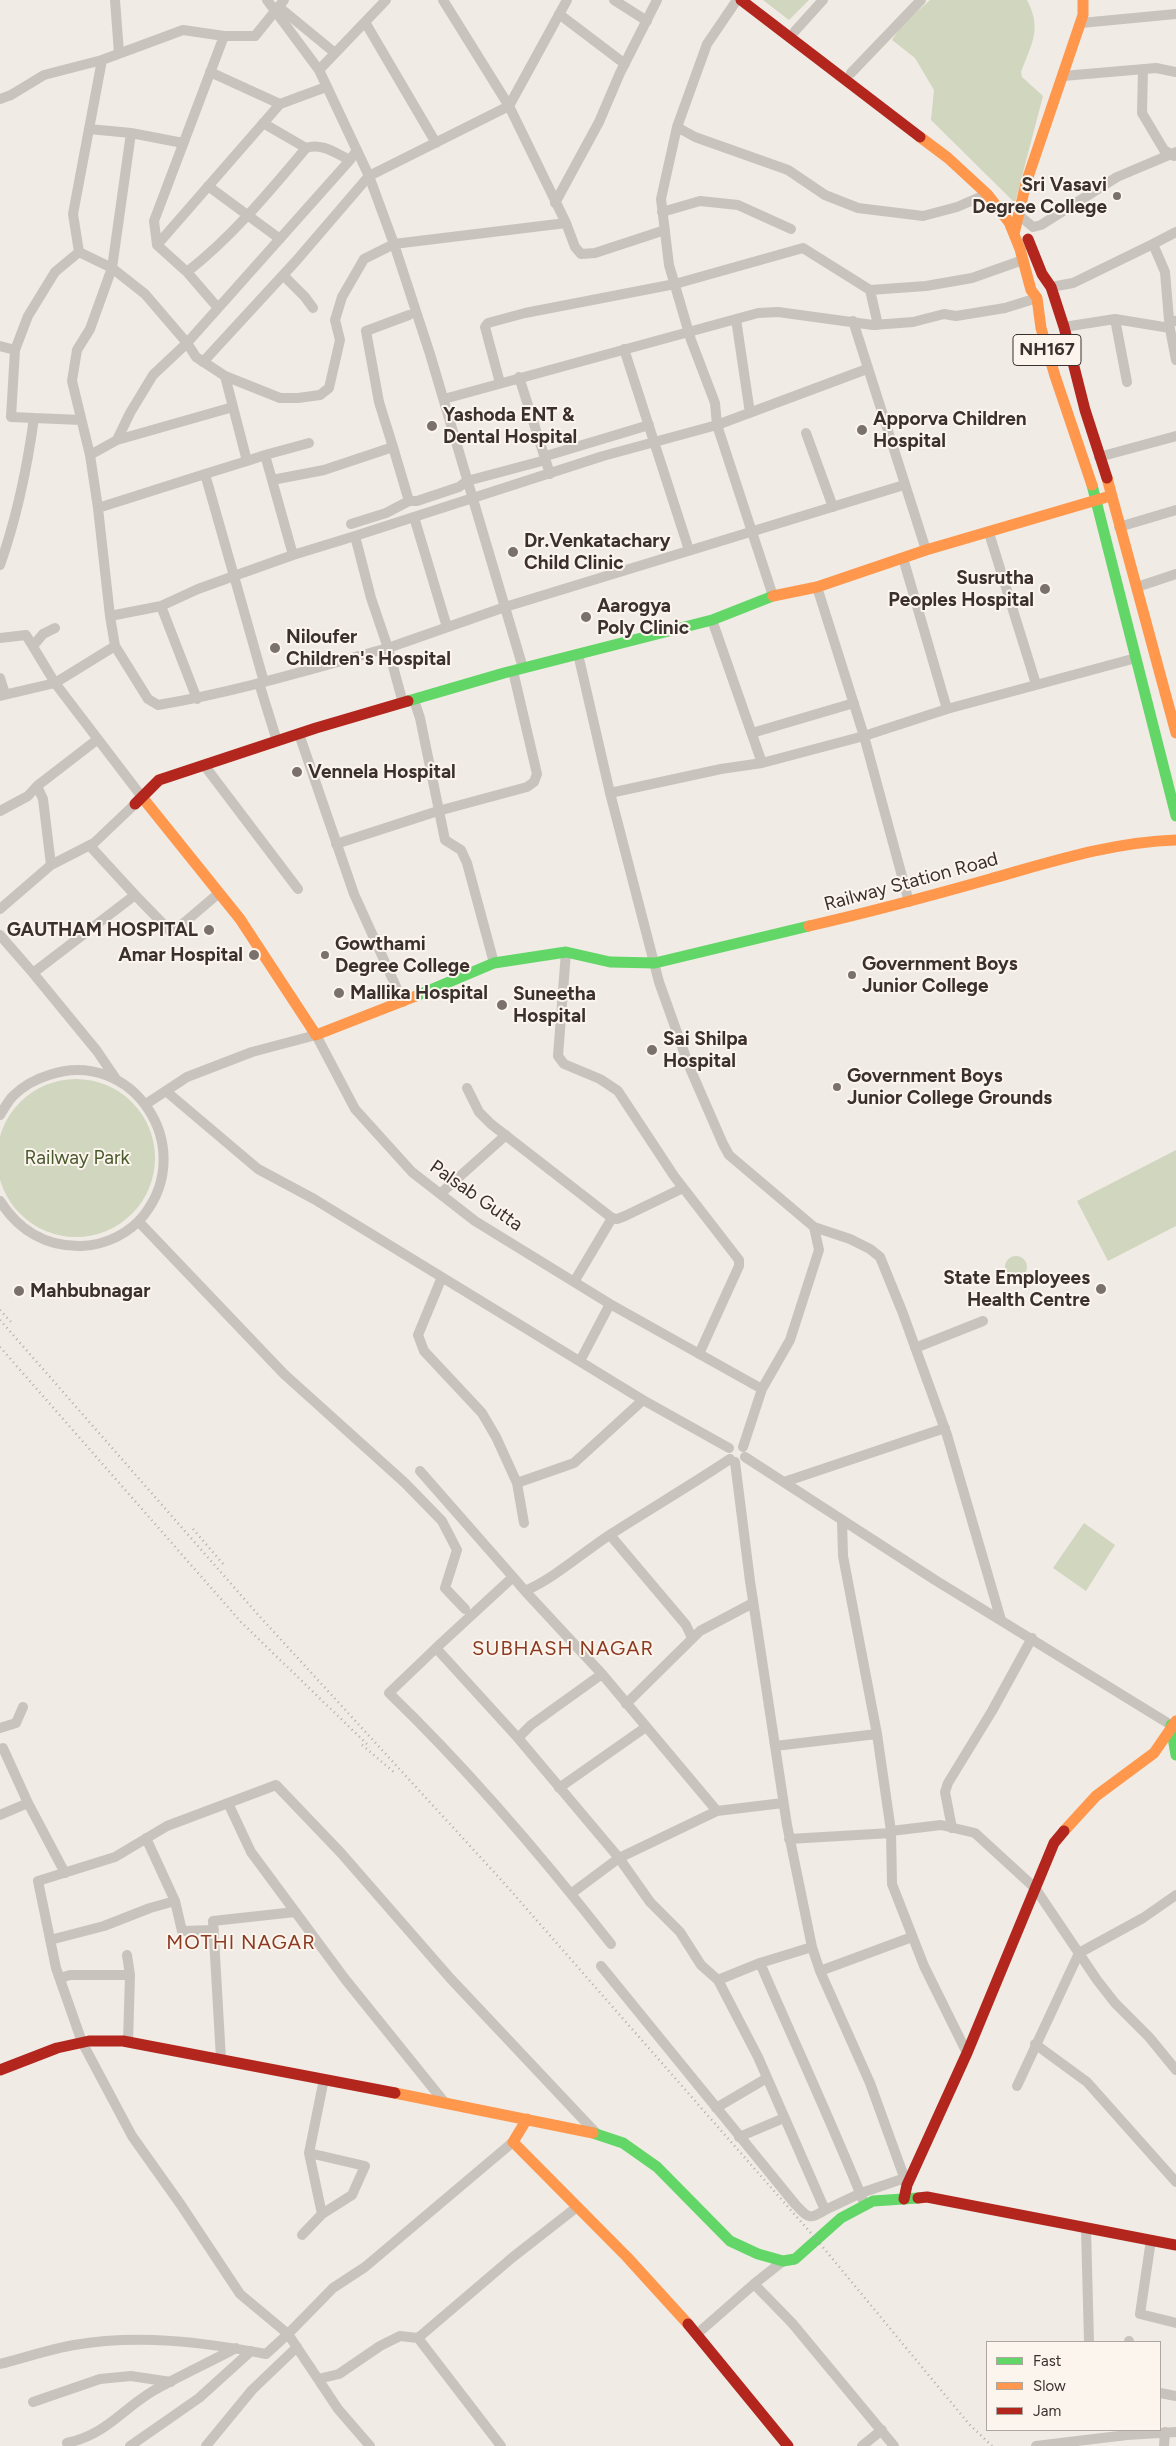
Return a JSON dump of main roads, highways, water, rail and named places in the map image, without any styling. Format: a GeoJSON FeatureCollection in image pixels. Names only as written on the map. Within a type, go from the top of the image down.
{"type":"FeatureCollection","features":[{"type":"Feature","properties":{"kind":"main road","name":"NH167"},"geometry":{"type":"LineString","coordinates":[[741,0],[948,158],[987,194],[1003,212],[1014,234],[1031,290],[1037,298],[1041,328],[1055,376],[1097,500],[1176,816]]}},
{"type":"Feature","properties":{"kind":"main road","name":"NH167"},"geometry":{"type":"LineString","coordinates":[[755,0],[939,138],[991,184],[1019,218],[1042,274],[1051,286],[1064,327],[1176,732]]}},
{"type":"Feature","properties":{"kind":"main road"},"geometry":{"type":"LineString","coordinates":[[1014,234],[1026,183],[1084,15],[1082,0]]}},
{"type":"Feature","properties":{"kind":"main road"},"geometry":{"type":"LineString","coordinates":[[1097,500],[1112,495]]}},
{"type":"Feature","properties":{"kind":"main road","name":"Railway Station Road"},"geometry":{"type":"LineString","coordinates":[[1097,500],[926,550],[817,587],[773,596],[712,620],[518,670],[299,734],[159,780],[138,801],[240,919],[316,1035],[403,1002],[494,963],[566,952],[610,962],[655,963],[909,902],[1073,856],[1144,841],[1176,840]]}},
{"type":"Feature","properties":{"kind":"main road"},"geometry":{"type":"LineString","coordinates":[[1174,1723],[1176,1755]]}},
{"type":"Feature","properties":{"kind":"main road"},"geometry":{"type":"LineString","coordinates":[[904,2199],[906,2181],[967,2053],[1054,1843],[1096,1796],[1142,1764],[1154,1753],[1174,1723]]}},
{"type":"Feature","properties":{"kind":"main road"},"geometry":{"type":"LineString","coordinates":[[0,2070],[57,2048],[82,2042],[128,2042],[598,2134],[623,2143],[657,2167],[730,2241],[758,2254],[783,2261],[795,2259],[840,2218],[873,2201],[927,2196],[1176,2245]]}},
{"type":"Feature","properties":{"kind":"main road"},"geometry":{"type":"LineString","coordinates":[[527,2119],[513,2142],[627,2257],[697,2334],[788,2446]]}},
{"type":"Feature","properties":{"kind":"railway"},"geometry":{"type":"LineString","coordinates":[[0,1310],[13,1324]]}},
{"type":"Feature","properties":{"kind":"railway"},"geometry":{"type":"LineString","coordinates":[[0,1320],[261,1618],[504,1883],[817,2240],[969,2424],[992,2446]]}},
{"type":"Feature","properties":{"kind":"railway"},"geometry":{"type":"LineString","coordinates":[[0,1347],[241,1622],[370,1747]]}},
{"type":"Feature","properties":{"kind":"railway"},"geometry":{"type":"LineString","coordinates":[[193,1529],[224,1565]]}},
{"type":"Feature","properties":{"kind":"railway"},"geometry":{"type":"LineString","coordinates":[[362,1745],[395,1773]]}},
{"type":"Feature","properties":{"kind":"place","name":"Sri Vasavi Degree College"},"geometry":{"type":"Point","coordinates":[1117,196]}},
{"type":"Feature","properties":{"kind":"place","name":"Yashoda ENT & Dental Hospital"},"geometry":{"type":"Point","coordinates":[432,426]}},
{"type":"Feature","properties":{"kind":"place","name":"Apporva Children Hospital"},"geometry":{"type":"Point","coordinates":[862,430]}},
{"type":"Feature","properties":{"kind":"place","name":"Dr.Venkatachary Child Clinic"},"geometry":{"type":"Point","coordinates":[513,552]}},
{"type":"Feature","properties":{"kind":"place","name":"Susrutha Peoples Hospital"},"geometry":{"type":"Point","coordinates":[1045,589]}},
{"type":"Feature","properties":{"kind":"place","name":"Aarogya Poly Clinic"},"geometry":{"type":"Point","coordinates":[586,617]}},
{"type":"Feature","properties":{"kind":"place","name":"Niloufer Children's Hospital"},"geometry":{"type":"Point","coordinates":[275,648]}},
{"type":"Feature","properties":{"kind":"place","name":"Vennela Hospital"},"geometry":{"type":"Point","coordinates":[297,772]}},
{"type":"Feature","properties":{"kind":"place","name":"GAUTHAM HOSPITAL"},"geometry":{"type":"Point","coordinates":[209,930]}},
{"type":"Feature","properties":{"kind":"place","name":"Amar Hospital"},"geometry":{"type":"Point","coordinates":[254,955]}},
{"type":"Feature","properties":{"kind":"place","name":"Gowthami Degree College"},"geometry":{"type":"Point","coordinates":[325,955]}},
{"type":"Feature","properties":{"kind":"place","name":"Government Boys Junior College"},"geometry":{"type":"Point","coordinates":[852,975]}},
{"type":"Feature","properties":{"kind":"place","name":"Mallika Hospital"},"geometry":{"type":"Point","coordinates":[339,993]}},
{"type":"Feature","properties":{"kind":"place","name":"Suneetha Hospital"},"geometry":{"type":"Point","coordinates":[502,1005]}},
{"type":"Feature","properties":{"kind":"place","name":"Sai Shilpa Hospital"},"geometry":{"type":"Point","coordinates":[652,1050]}},
{"type":"Feature","properties":{"kind":"place","name":"Government Boys Junior College Grounds"},"geometry":{"type":"Point","coordinates":[837,1087]}},
{"type":"Feature","properties":{"kind":"place","name":"State Employees Health Centre"},"geometry":{"type":"Point","coordinates":[1101,1289]}},
{"type":"Feature","properties":{"kind":"place","name":"Mahbubnagar"},"geometry":{"type":"Point","coordinates":[19,1291]}},
{"type":"Feature","properties":{"kind":"district","name":"SUBHASH NAGAR"},"geometry":{"type":"Point","coordinates":[563,1649]}},
{"type":"Feature","properties":{"kind":"district","name":"MOTHI NAGAR"},"geometry":{"type":"Point","coordinates":[241,1943]}},
{"type":"Feature","properties":{"kind":"park label","name":"Railway Park"},"geometry":{"type":"Point","coordinates":[77,1158]}}]}
